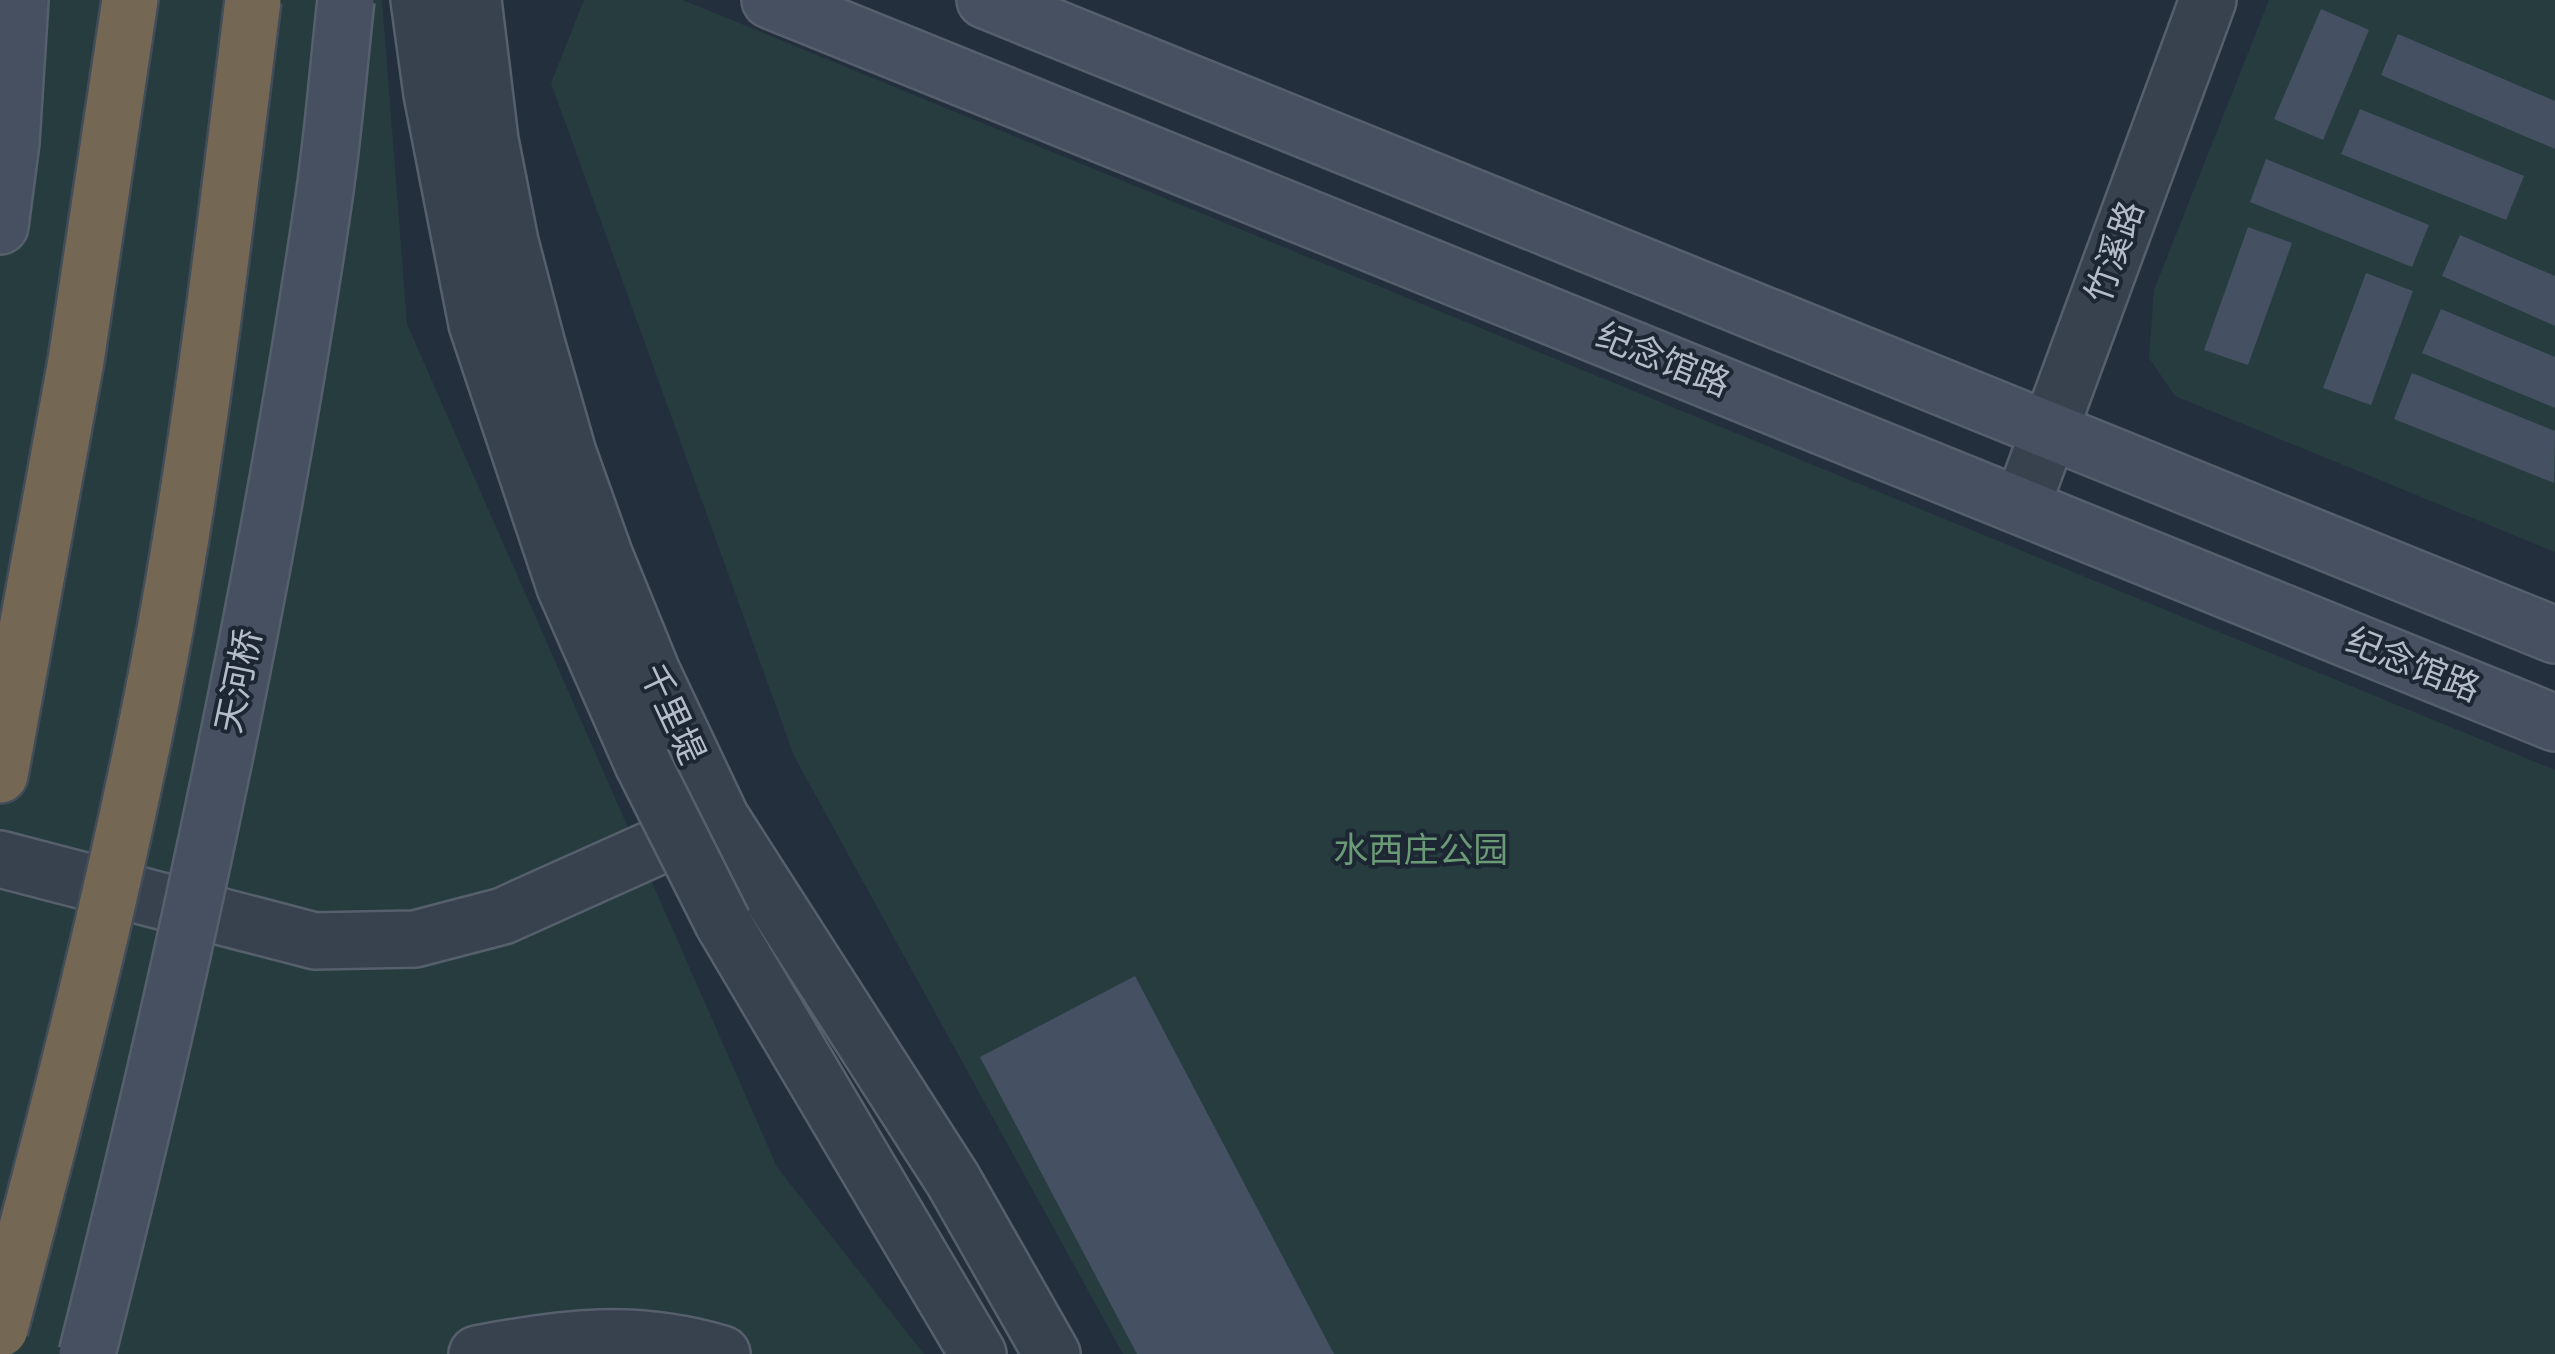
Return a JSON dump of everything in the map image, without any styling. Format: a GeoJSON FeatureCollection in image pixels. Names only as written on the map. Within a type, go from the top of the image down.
{"type":"FeatureCollection","features":[{"type":"Feature","properties":{"kind":"highway"},"geometry":{"type":"LineString","coordinates":[[0,776],[76,361],[130,0]]}},
{"type":"Feature","properties":{"kind":"highway"},"geometry":{"type":"LineString","coordinates":[[0,1329],[58,1112],[118,861],[165,628],[204,391],[253,0]]}},
{"type":"Feature","properties":{"kind":"main road"},"geometry":{"type":"LineString","coordinates":[[0,226],[20,0]]}},
{"type":"Feature","properties":{"kind":"main road","name":"天河桥"},"geometry":{"type":"LineString","coordinates":[[87,1354],[246,654],[323,209],[346,0]]}},
{"type":"Feature","properties":{"kind":"main road","name":"纪念馆路"},"geometry":{"type":"LineString","coordinates":[[770,0],[2555,723]]}},
{"type":"Feature","properties":{"kind":"main road"},"geometry":{"type":"LineString","coordinates":[[984,0],[2555,634]]}},
{"type":"Feature","properties":{"kind":"street"},"geometry":{"type":"LineString","coordinates":[[419,0],[451,202],[477,324],[565,587],[642,762],[724,923],[978,1354]]}},
{"type":"Feature","properties":{"kind":"street","name":"千里堤"},"geometry":{"type":"LineString","coordinates":[[472,0],[490,140],[510,242],[568,452],[652,672],[721,818],[953,1180],[1052,1354]]}},
{"type":"Feature","properties":{"kind":"street","name":"竹溪路"},"geometry":{"type":"LineString","coordinates":[[2022,505],[2208,0]]}},
{"type":"Feature","properties":{"kind":"street"},"geometry":{"type":"LineString","coordinates":[[0,858],[315,941],[415,939],[503,916],[721,818]]}},
{"type":"Feature","properties":{"kind":"street"},"geometry":{"type":"LineString","coordinates":[[477,1354],[557,1338],[655,1338],[722,1354]]}},
{"type":"Feature","properties":{"kind":"green space"},"geometry":{"type":"Polygon","coordinates":[[[0,0],[382,0],[407,324],[777,1167],[924,1354],[0,1354],[0,0]]]}},
{"type":"Feature","properties":{"kind":"green space","name":"水西庄公园"},"geometry":{"type":"Polygon","coordinates":[[[584,0],[683,0],[2555,770],[2555,1354],[1123,1354],[794,756],[551,83],[584,0]]]}},
{"type":"Feature","properties":{"kind":"green space"},"geometry":{"type":"Polygon","coordinates":[[[2269,0],[2555,0],[2555,552],[2175,396],[2149,358],[2154,290],[2269,0]]]}},
{"type":"Feature","properties":{"kind":"building"},"geometry":{"type":"Polygon","coordinates":[[[2321,9],[2369,30],[2323,140],[2274,119],[2321,9]]]}},
{"type":"Feature","properties":{"kind":"building"},"geometry":{"type":"Polygon","coordinates":[[[2398,34],[2555,101],[2555,149],[2381,75],[2398,34]]]}},
{"type":"Feature","properties":{"kind":"building"},"geometry":{"type":"Polygon","coordinates":[[[2360,109],[2524,176],[2506,220],[2341,154],[2360,109]]]}},
{"type":"Feature","properties":{"kind":"building"},"geometry":{"type":"Polygon","coordinates":[[[2266,159],[2429,225],[2412,267],[2250,202],[2266,159]]]}},
{"type":"Feature","properties":{"kind":"building"},"geometry":{"type":"Polygon","coordinates":[[[2248,227],[2292,243],[2248,365],[2204,350],[2248,227]]]}},
{"type":"Feature","properties":{"kind":"building"},"geometry":{"type":"Polygon","coordinates":[[[2460,235],[2555,276],[2555,326],[2442,276],[2460,235]]]}},
{"type":"Feature","properties":{"kind":"building"},"geometry":{"type":"Polygon","coordinates":[[[2366,273],[2413,291],[2371,405],[2323,388],[2366,273]]]}},
{"type":"Feature","properties":{"kind":"building"},"geometry":{"type":"Polygon","coordinates":[[[2441,309],[2555,357],[2555,408],[2422,353],[2441,309]]]}},
{"type":"Feature","properties":{"kind":"building"},"geometry":{"type":"Polygon","coordinates":[[[2412,373],[2555,431],[2554,483],[2394,419],[2412,373]]]}},
{"type":"Feature","properties":{"kind":"building"},"geometry":{"type":"Polygon","coordinates":[[[1135,976],[1334,1354],[1137,1354],[980,1057],[1135,976]]]}}]}
